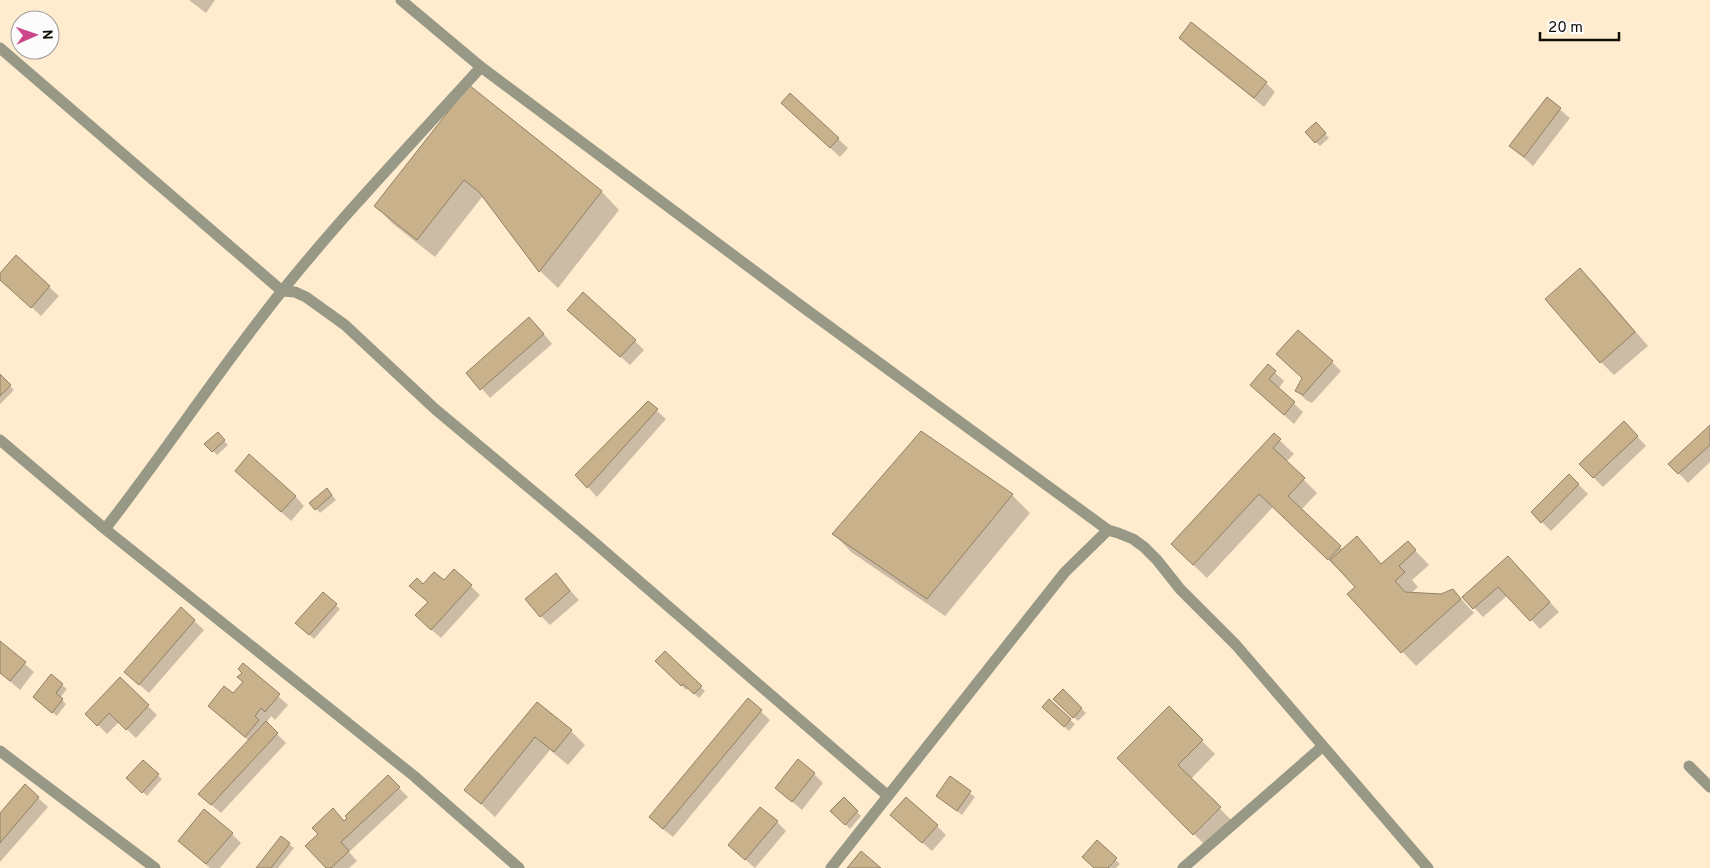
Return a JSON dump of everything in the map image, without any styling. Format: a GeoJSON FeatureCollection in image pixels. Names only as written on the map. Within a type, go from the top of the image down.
{"type":"FeatureCollection","features":[{"type":"Feature","properties":{"kind":"lane"},"geometry":{"type":"LineString","coordinates":[[401,0],[481,67],[792,299],[1108,530],[1133,540],[1144,547],[1180,589],[1236,645],[1428,868]]}},
{"type":"Feature","properties":{"kind":"lane"},"geometry":{"type":"LineString","coordinates":[[0,48],[282,291],[295,292],[306,296],[345,326],[435,409],[596,544],[888,796]]}},
{"type":"Feature","properties":{"kind":"lane"},"geometry":{"type":"LineString","coordinates":[[105,529],[227,362],[282,291],[364,195],[481,67]]}},
{"type":"Feature","properties":{"kind":"lane"},"geometry":{"type":"LineString","coordinates":[[0,440],[105,529],[414,776],[519,868]]}},
{"type":"Feature","properties":{"kind":"lane"},"geometry":{"type":"LineString","coordinates":[[831,868],[1065,572],[1108,530]]}},
{"type":"Feature","properties":{"kind":"lane"},"geometry":{"type":"LineString","coordinates":[[1183,868],[1323,746]]}},
{"type":"Feature","properties":{"kind":"lane"},"geometry":{"type":"LineString","coordinates":[[0,751],[155,868]]}},
{"type":"Feature","properties":{"kind":"lane"},"geometry":{"type":"LineString","coordinates":[[1689,766],[1710,787]]}},
{"type":"Feature","properties":{"kind":"building"},"geometry":{"type":"Polygon","coordinates":[[[1191,22],[1267,82],[1254,98],[1179,38],[1191,22]]]}},
{"type":"Feature","properties":{"kind":"building"},"geometry":{"type":"Polygon","coordinates":[[[469,85],[602,191],[539,272],[479,192],[464,180],[417,240],[374,206],[469,85]]]}},
{"type":"Feature","properties":{"kind":"building"},"geometry":{"type":"Polygon","coordinates":[[[790,93],[839,138],[830,148],[781,103],[790,93]]]}},
{"type":"Feature","properties":{"kind":"building"},"geometry":{"type":"Polygon","coordinates":[[[1547,97],[1561,108],[1524,157],[1509,146],[1547,97]]]}},
{"type":"Feature","properties":{"kind":"building"},"geometry":{"type":"Polygon","coordinates":[[[1316,122],[1326,133],[1315,143],[1305,132],[1316,122]]]}},
{"type":"Feature","properties":{"kind":"building"},"geometry":{"type":"Polygon","coordinates":[[[16,255],[50,286],[31,308],[0,280],[0,273],[16,255]]]}},
{"type":"Feature","properties":{"kind":"building"},"geometry":{"type":"Polygon","coordinates":[[[1580,268],[1635,332],[1600,363],[1545,299],[1580,268]]]}},
{"type":"Feature","properties":{"kind":"building"},"geometry":{"type":"Polygon","coordinates":[[[583,292],[636,340],[620,357],[567,310],[583,292]]]}},
{"type":"Feature","properties":{"kind":"building"},"geometry":{"type":"Polygon","coordinates":[[[529,317],[544,334],[480,390],[466,373],[529,317]]]}},
{"type":"Feature","properties":{"kind":"building"},"geometry":{"type":"Polygon","coordinates":[[[1298,330],[1333,361],[1303,395],[1295,391],[1302,378],[1276,354],[1298,330]]]}},
{"type":"Feature","properties":{"kind":"building"},"geometry":{"type":"Polygon","coordinates":[[[1268,364],[1276,371],[1269,379],[1295,402],[1284,415],[1250,385],[1268,364]]]}},
{"type":"Feature","properties":{"kind":"building"},"geometry":{"type":"Polygon","coordinates":[[[0,374],[11,385],[0,396],[0,374]]]}},
{"type":"Feature","properties":{"kind":"building"},"geometry":{"type":"Polygon","coordinates":[[[648,401],[658,409],[587,488],[575,475],[648,401]]]}},
{"type":"Feature","properties":{"kind":"building"},"geometry":{"type":"Polygon","coordinates":[[[1624,421],[1638,436],[1593,478],[1579,464],[1624,421]]]}},
{"type":"Feature","properties":{"kind":"building"},"geometry":{"type":"Polygon","coordinates":[[[1710,425],[1710,445],[1678,474],[1668,464],[1710,425]]]}},
{"type":"Feature","properties":{"kind":"building"},"geometry":{"type":"Polygon","coordinates":[[[921,431],[1013,494],[927,599],[832,534],[921,431]]]}},
{"type":"Feature","properties":{"kind":"building"},"geometry":{"type":"Polygon","coordinates":[[[218,432],[225,440],[212,452],[204,444],[218,432]]]}},
{"type":"Feature","properties":{"kind":"building"},"geometry":{"type":"Polygon","coordinates":[[[1274,433],[1281,439],[1273,448],[1305,478],[1288,496],[1341,546],[1328,560],[1259,494],[1193,565],[1171,544],[1274,433]]]}},
{"type":"Feature","properties":{"kind":"building"},"geometry":{"type":"Polygon","coordinates":[[[249,454],[296,496],[281,512],[235,471],[249,454]]]}},
{"type":"Feature","properties":{"kind":"building"},"geometry":{"type":"Polygon","coordinates":[[[1569,474],[1579,484],[1541,523],[1531,512],[1569,474]]]}},
{"type":"Feature","properties":{"kind":"building"},"geometry":{"type":"Polygon","coordinates":[[[327,488],[332,495],[315,510],[309,503],[327,488]]]}},
{"type":"Feature","properties":{"kind":"building"},"geometry":{"type":"Polygon","coordinates":[[[1357,536],[1381,564],[1408,541],[1416,550],[1399,566],[1405,572],[1395,581],[1405,592],[1441,594],[1453,589],[1461,599],[1401,653],[1347,594],[1355,587],[1330,560],[1357,536]]]}},
{"type":"Feature","properties":{"kind":"building"},"geometry":{"type":"Polygon","coordinates":[[[1508,556],[1550,602],[1530,621],[1498,587],[1473,609],[1462,597],[1508,556]]]}},
{"type":"Feature","properties":{"kind":"building"},"geometry":{"type":"Polygon","coordinates":[[[454,569],[472,585],[431,630],[415,615],[428,602],[409,586],[417,578],[423,584],[434,572],[444,580],[454,569]]]}},
{"type":"Feature","properties":{"kind":"building"},"geometry":{"type":"Polygon","coordinates":[[[556,573],[570,591],[540,617],[525,599],[556,573]]]}},
{"type":"Feature","properties":{"kind":"building"},"geometry":{"type":"Polygon","coordinates":[[[323,592],[337,604],[309,635],[295,623],[323,592]]]}},
{"type":"Feature","properties":{"kind":"building"},"geometry":{"type":"Polygon","coordinates":[[[181,607],[195,620],[139,685],[124,672],[181,607]]]}},
{"type":"Feature","properties":{"kind":"building"},"geometry":{"type":"Polygon","coordinates":[[[0,641],[26,662],[10,681],[0,673],[0,641]]]}},
{"type":"Feature","properties":{"kind":"building"},"geometry":{"type":"Polygon","coordinates":[[[665,651],[702,686],[694,694],[683,684],[681,686],[655,661],[665,651]]]}},
{"type":"Feature","properties":{"kind":"building"},"geometry":{"type":"Polygon","coordinates":[[[243,663],[280,694],[265,712],[261,708],[255,716],[259,720],[245,737],[208,706],[224,686],[233,693],[243,682],[237,677],[242,673],[238,669],[243,663]]]}},
{"type":"Feature","properties":{"kind":"building"},"geometry":{"type":"Polygon","coordinates":[[[51,674],[63,684],[56,693],[63,699],[52,713],[33,697],[51,674]]]}},
{"type":"Feature","properties":{"kind":"building"},"geometry":{"type":"Polygon","coordinates":[[[120,677],[149,705],[126,730],[109,713],[97,726],[85,714],[120,677]]]}},
{"type":"Feature","properties":{"kind":"building"},"geometry":{"type":"Polygon","coordinates":[[[1063,689],[1082,708],[1073,718],[1053,699],[1063,689]]]}},
{"type":"Feature","properties":{"kind":"building"},"geometry":{"type":"Polygon","coordinates":[[[748,698],[762,710],[663,829],[649,817],[748,698]]]}},
{"type":"Feature","properties":{"kind":"building"},"geometry":{"type":"Polygon","coordinates":[[[1049,699],[1071,719],[1064,727],[1042,707],[1049,699]]]}},
{"type":"Feature","properties":{"kind":"building"},"geometry":{"type":"Polygon","coordinates":[[[537,702],[572,730],[554,752],[535,737],[481,804],[464,790],[537,702]]]}},
{"type":"Feature","properties":{"kind":"building"},"geometry":{"type":"Polygon","coordinates":[[[1169,706],[1203,740],[1178,765],[1221,807],[1193,835],[1117,758],[1169,706]]]}},
{"type":"Feature","properties":{"kind":"building"},"geometry":{"type":"Polygon","coordinates":[[[266,721],[278,733],[211,805],[198,794],[266,721]]]}},
{"type":"Feature","properties":{"kind":"building"},"geometry":{"type":"Polygon","coordinates":[[[798,759],[815,773],[792,802],[775,788],[798,759]]]}},
{"type":"Feature","properties":{"kind":"building"},"geometry":{"type":"Polygon","coordinates":[[[143,760],[159,774],[142,793],[126,778],[143,760]]]}},
{"type":"Feature","properties":{"kind":"building"},"geometry":{"type":"Polygon","coordinates":[[[388,775],[400,787],[341,842],[349,851],[331,868],[326,868],[305,846],[318,834],[312,828],[333,808],[344,821],[347,818],[345,816],[388,775]]]}},
{"type":"Feature","properties":{"kind":"building"},"geometry":{"type":"Polygon","coordinates":[[[950,776],[971,791],[957,811],[936,796],[950,776]]]}},
{"type":"Feature","properties":{"kind":"building"},"geometry":{"type":"Polygon","coordinates":[[[25,784],[39,797],[0,843],[0,813],[25,784]]]}},
{"type":"Feature","properties":{"kind":"building"},"geometry":{"type":"Polygon","coordinates":[[[844,797],[858,811],[845,825],[830,811],[844,797]]]}},
{"type":"Feature","properties":{"kind":"building"},"geometry":{"type":"Polygon","coordinates":[[[906,797],[938,825],[922,843],[890,815],[906,797]]]}},
{"type":"Feature","properties":{"kind":"building"},"geometry":{"type":"Polygon","coordinates":[[[760,807],[778,821],[745,860],[728,845],[760,807]]]}},
{"type":"Feature","properties":{"kind":"building"},"geometry":{"type":"Polygon","coordinates":[[[204,809],[233,833],[206,864],[178,841],[204,809]]]}},
{"type":"Feature","properties":{"kind":"building"},"geometry":{"type":"Polygon","coordinates":[[[281,836],[290,843],[271,868],[256,868],[281,836]]]}},
{"type":"Feature","properties":{"kind":"building"},"geometry":{"type":"Polygon","coordinates":[[[1097,840],[1117,858],[1108,868],[1094,868],[1082,857],[1097,840]]]}},
{"type":"Feature","properties":{"kind":"building"},"geometry":{"type":"Polygon","coordinates":[[[861,851],[881,868],[847,868],[861,851]]]}}]}
